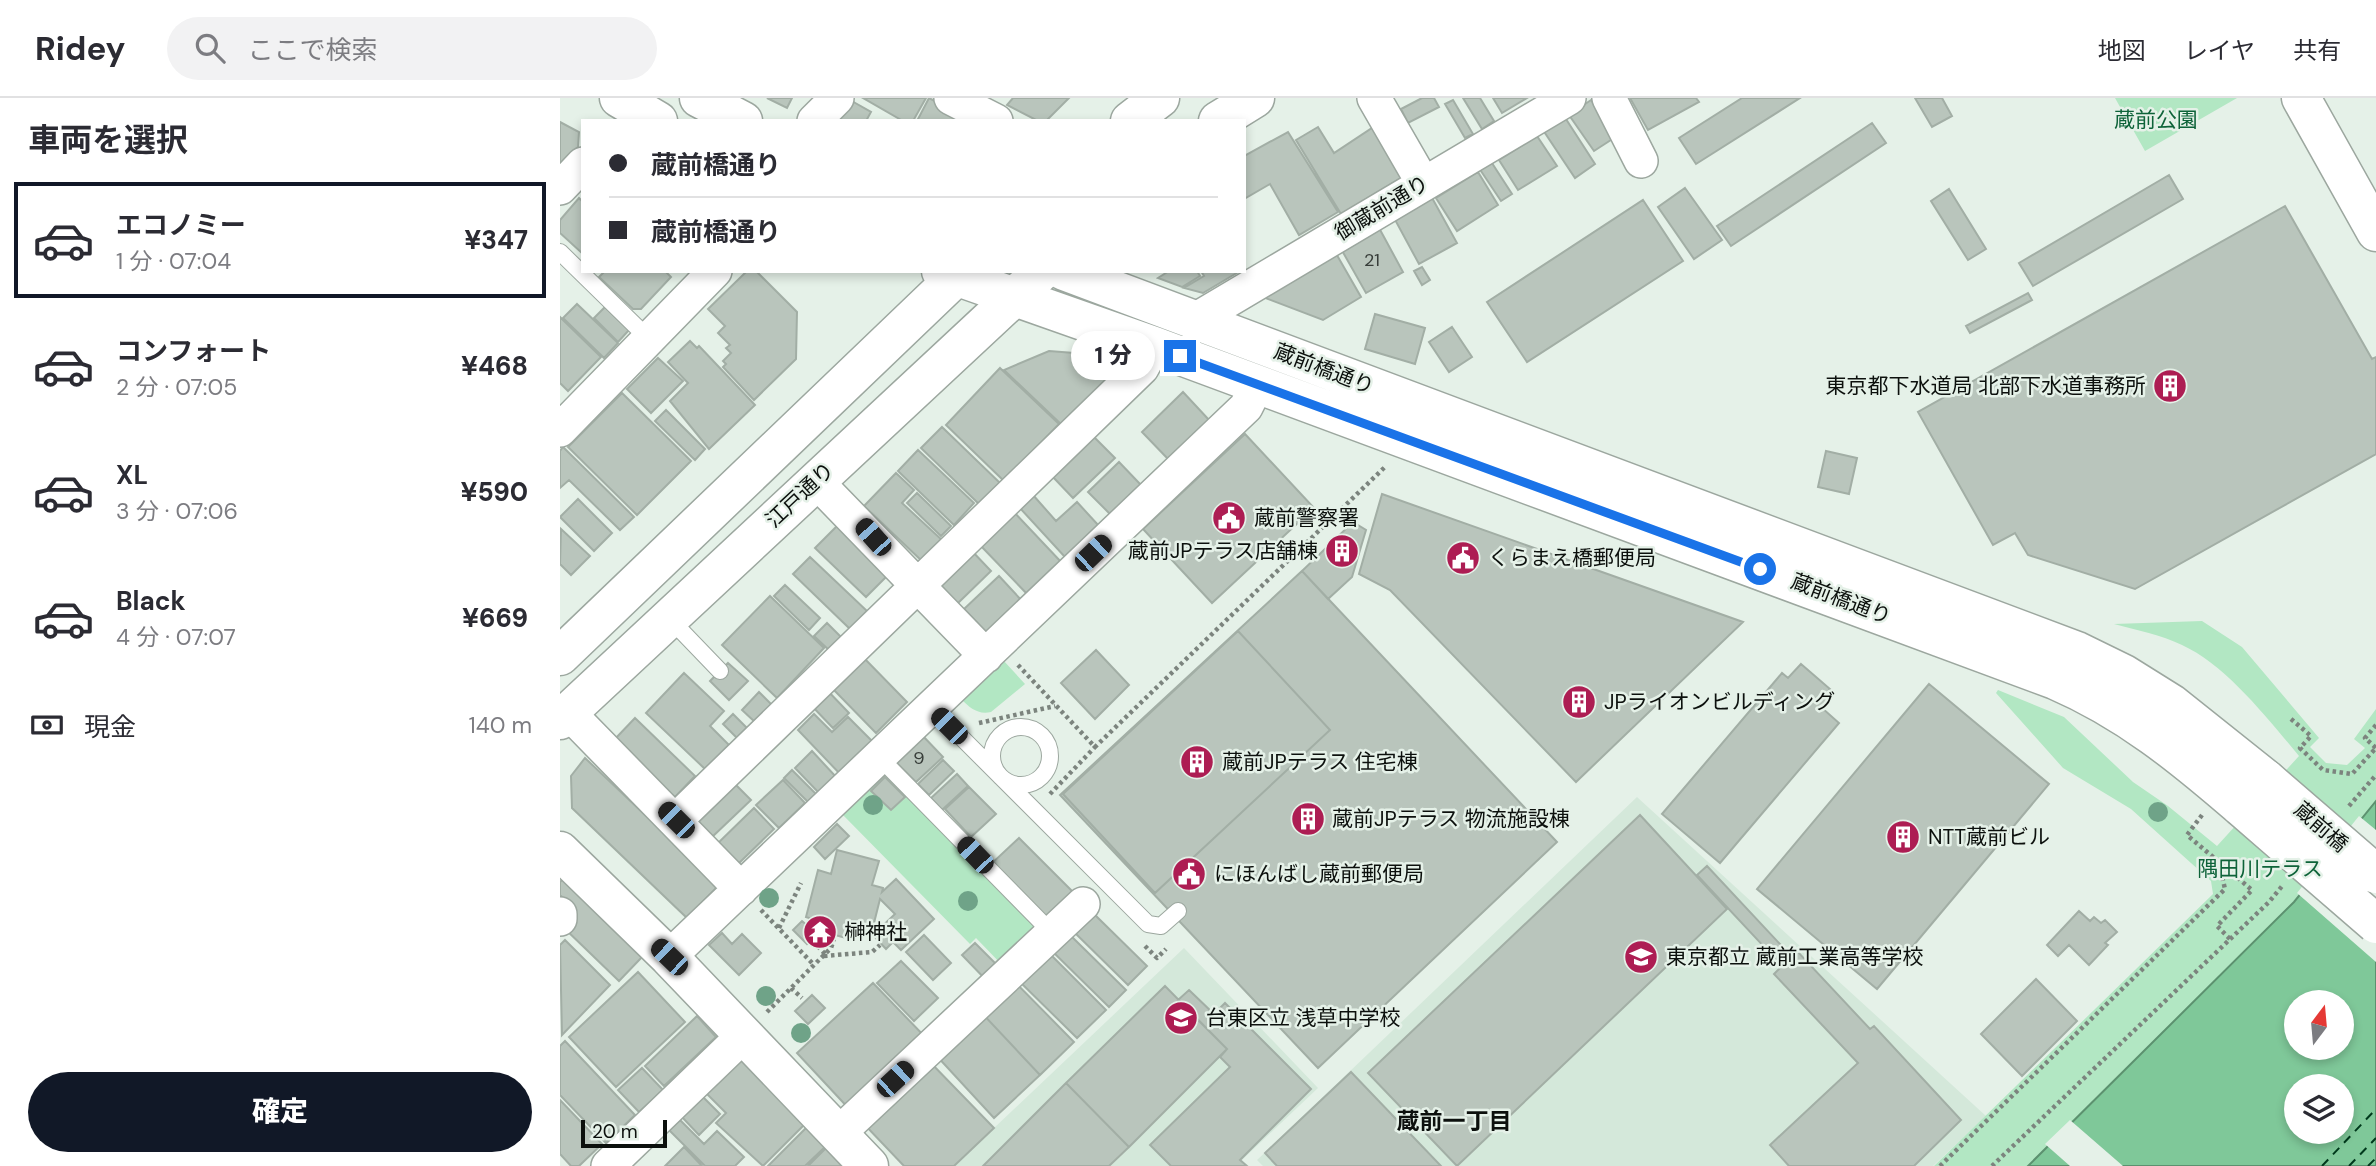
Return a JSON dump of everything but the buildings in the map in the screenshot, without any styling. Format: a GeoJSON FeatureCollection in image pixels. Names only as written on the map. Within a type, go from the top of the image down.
{"type":"FeatureCollection","features":[{"type":"Feature","properties":{"kind":"main road"},"geometry":{"type":"LineString","coordinates":[[699,98],[739,119]]}},
{"type":"Feature","properties":{"kind":"main road"},"geometry":{"type":"LineString","coordinates":[[1123,119],[1145,98]]}},
{"type":"Feature","properties":{"kind":"main road"},"geometry":{"type":"LineString","coordinates":[[1133,119],[1160,98]]}},
{"type":"Feature","properties":{"kind":"main road"},"geometry":{"type":"LineString","coordinates":[[1221,119],[1255,98]]}},
{"type":"Feature","properties":{"kind":"main road"},"geometry":{"type":"LineString","coordinates":[[2301,98],[2376,232]]}},
{"type":"Feature","properties":{"kind":"main road"},"geometry":{"type":"LineString","coordinates":[[560,656],[953,273]]}},
{"type":"Feature","properties":{"kind":"main road","name":"蔵前橋通り"},"geometry":{"type":"LineString","coordinates":[[953,273],[1013,298],[1154,346],[2067,685],[2130,718],[2171,746],[2241,807]]}},
{"type":"Feature","properties":{"kind":"main road","name":"江戸通り"},"geometry":{"type":"LineString","coordinates":[[564,716],[1040,273]]}},
{"type":"Feature","properties":{"kind":"main road","name":"蔵前橋通り"},"geometry":{"type":"LineString","coordinates":[[1069,273],[2077,651],[2124,674],[2172,704],[2266,779]]}},
{"type":"Feature","properties":{"kind":"main road","name":"蔵前橋"},"geometry":{"type":"LineString","coordinates":[[2266,779],[2376,874]]}},
{"type":"Feature","properties":{"kind":"main road","name":"蔵前橋"},"geometry":{"type":"LineString","coordinates":[[2241,807],[2376,924]]}},
{"type":"Feature","properties":{"kind":"main road"},"geometry":{"type":"LineString","coordinates":[[560,851],[669,957],[869,1166]]}},
{"type":"Feature","properties":{"kind":"street"},"geometry":{"type":"LineString","coordinates":[[816,119],[837,98]]}},
{"type":"Feature","properties":{"kind":"street"},"geometry":{"type":"LineString","coordinates":[[951,98],[992,119]]}},
{"type":"Feature","properties":{"kind":"street"},"geometry":{"type":"LineString","coordinates":[[1374,98],[1423,183]]}},
{"type":"Feature","properties":{"kind":"street","name":"御蔵前通り"},"geometry":{"type":"LineString","coordinates":[[1195,320],[1569,98]]}},
{"type":"Feature","properties":{"kind":"street"},"geometry":{"type":"LineString","coordinates":[[1609,98],[1641,161]]}},
{"type":"Feature","properties":{"kind":"street"},"geometry":{"type":"LineString","coordinates":[[560,188],[581,166]]}},
{"type":"Feature","properties":{"kind":"street"},"geometry":{"type":"LineString","coordinates":[[560,430],[713,273]]}},
{"type":"Feature","properties":{"kind":"street"},"geometry":{"type":"LineString","coordinates":[[676,820],[1142,368],[1154,346]]}},
{"type":"Feature","properties":{"kind":"street"},"geometry":{"type":"LineString","coordinates":[[669,957],[749,898],[879,757],[1246,407],[1257,385]]}},
{"type":"Feature","properties":{"kind":"street"},"geometry":{"type":"LineString","coordinates":[[816,481],[845,507],[916,585],[992,650]]}},
{"type":"Feature","properties":{"kind":"street"},"geometry":{"type":"LineString","coordinates":[[564,716],[676,820],[749,898]]}},
{"type":"Feature","properties":{"kind":"street"},"geometry":{"type":"LineString","coordinates":[[838,1134],[1083,904]]}},
{"type":"Feature","properties":{"kind":"street"},"geometry":{"type":"LineString","coordinates":[[608,1166],[744,1035]]}},
{"type":"Feature","properties":{"kind":"lane"},"geometry":{"type":"LineString","coordinates":[[560,253],[649,340]]}},
{"type":"Feature","properties":{"kind":"lane"},"geometry":{"type":"LineString","coordinates":[[669,618],[720,671]]}},
{"type":"Feature","properties":{"kind":"lane"},"geometry":{"type":"LineString","coordinates":[[938,702],[967,743],[1148,924],[1161,926],[1178,911]]}},
{"type":"Feature","properties":{"kind":"lane"},"geometry":{"type":"LineString","coordinates":[[967,743],[989,740],[1019,726],[1038,731],[1045,738],[1051,756],[1045,774],[1021,798]]}},
{"type":"Feature","properties":{"kind":"lane"},"geometry":{"type":"LineString","coordinates":[[1001,734],[995,741],[992,761],[1002,778],[1019,785],[1037,780],[1045,774]]}},
{"type":"Feature","properties":{"kind":"lane"},"geometry":{"type":"LineString","coordinates":[[879,757],[1052,933]]}},
{"type":"Feature","properties":{"kind":"path"},"geometry":{"type":"LineString","coordinates":[[1059,804],[1050,794],[1095,747],[1393,458]]}},
{"type":"Feature","properties":{"kind":"path"},"geometry":{"type":"LineString","coordinates":[[992,650],[1056,706],[1095,747]]}},
{"type":"Feature","properties":{"kind":"path"},"geometry":{"type":"LineString","coordinates":[[938,702],[977,722],[1056,706]]}},
{"type":"Feature","properties":{"kind":"path"},"geometry":{"type":"LineString","coordinates":[[2291,719],[2311,736],[2300,748],[2323,770],[2352,774],[2376,748],[2365,738],[2376,725]]}},
{"type":"Feature","properties":{"kind":"path"},"geometry":{"type":"LineString","coordinates":[[2342,814],[2376,775]]}},
{"type":"Feature","properties":{"kind":"path"},"geometry":{"type":"LineString","coordinates":[[2203,814],[2187,835],[2252,890],[2217,926],[2230,939]]}},
{"type":"Feature","properties":{"kind":"path"},"geometry":{"type":"LineString","coordinates":[[1940,1166],[2225,889],[2218,859]]}},
{"type":"Feature","properties":{"kind":"path"},"geometry":{"type":"LineString","coordinates":[[779,928],[801,883]]}},
{"type":"Feature","properties":{"kind":"path"},"geometry":{"type":"LineString","coordinates":[[1992,1166],[2285,883]]}},
{"type":"Feature","properties":{"kind":"path"},"geometry":{"type":"LineString","coordinates":[[749,898],[814,965]]}},
{"type":"Feature","properties":{"kind":"path"},"geometry":{"type":"LineString","coordinates":[[766,915],[770,909]]}},
{"type":"Feature","properties":{"kind":"path"},"geometry":{"type":"LineString","coordinates":[[744,1035],[824,955],[834,939]]}},
{"type":"Feature","properties":{"kind":"path"},"geometry":{"type":"LineString","coordinates":[[813,941],[824,955]]}},
{"type":"Feature","properties":{"kind":"path"},"geometry":{"type":"LineString","coordinates":[[824,955],[872,952],[880,945]]}},
{"type":"Feature","properties":{"kind":"path"},"geometry":{"type":"LineString","coordinates":[[791,988],[802,998]]}},
{"type":"Feature","properties":{"kind":"shaded area","name":"東京都立 蔵前工業高等学校"},"geometry":{"type":"Polygon","coordinates":[[[1637,797],[1986,1116],[1933,1166],[1263,1166],[1257,1160],[1637,797]]]}},
{"type":"Feature","properties":{"kind":"shaded area"},"geometry":{"type":"Polygon","coordinates":[[[2376,801],[2376,1166],[2028,1166],[2294,902],[2376,801]]]}},
{"type":"Feature","properties":{"kind":"shaded area","name":"台東区立 浅草中学校"},"geometry":{"type":"Polygon","coordinates":[[[1184,948],[1318,1088],[1242,1160],[1247,1166],[954,1166],[1184,948]]]}},
{"type":"Feature","properties":{"kind":"green space","name":"蔵前公園"},"geometry":{"type":"Polygon","coordinates":[[[2115,98],[2237,98],[2145,151],[2115,98]]]}},
{"type":"Feature","properties":{"kind":"green space","name":"隅田川テラス"},"geometry":{"type":"Polygon","coordinates":[[[2202,621],[2242,647],[2319,738],[2310,747],[2326,763],[2347,765],[2365,748],[2354,739],[2376,709],[2376,801],[2294,902],[2028,1166],[1934,1166],[2213,894],[2211,881],[2131,809],[2063,768],[1996,693],[1998,690],[2064,717],[2133,782],[2168,806],[2217,846],[2299,756],[2245,694],[2198,654],[2166,638],[2114,624],[2202,621]]]}},
{"type":"Feature","properties":{"kind":"green space"},"geometry":{"type":"Polygon","coordinates":[[[1003,660],[1025,684],[991,712],[978,712],[961,699],[1003,660]]]}},
{"type":"Feature","properties":{"kind":"green space"},"geometry":{"type":"Polygon","coordinates":[[[885,771],[1043,931],[1005,968],[976,938],[970,944],[842,814],[885,771]]]}},
{"type":"Feature","properties":{"kind":"pier"},"geometry":{"type":"Polygon","coordinates":[[[2359,816],[2376,830],[2376,962],[2297,893],[2359,816]]]}},
{"type":"Feature","properties":{"kind":"pier"},"geometry":{"type":"Polygon","coordinates":[[[2070,1120],[2123,1166],[2070,1166],[2045,1144],[2070,1120]]]}},
{"type":"Feature","properties":{"kind":"ferry route"},"geometry":{"type":"LineString","coordinates":[[2322,1166],[2376,1109]]}},
{"type":"Feature","properties":{"kind":"ferry route"},"geometry":{"type":"LineString","coordinates":[[2349,1166],[2376,1138]]}},
{"type":"Feature","properties":{"kind":"ferry route"},"geometry":{"type":"LineString","coordinates":[[2368,1166],[2376,1158]]}},
{"type":"Feature","properties":{"kind":"place","name":"東京都下水道局 北部下水道事務所"},"geometry":{"type":"Point","coordinates":[2170,386]}},
{"type":"Feature","properties":{"kind":"place","name":"蔵前警察署"},"geometry":{"type":"Point","coordinates":[1229,518]}},
{"type":"Feature","properties":{"kind":"place","name":"蔵前JPテラス店舗棟"},"geometry":{"type":"Point","coordinates":[1342,551]}},
{"type":"Feature","properties":{"kind":"place","name":"くらまえ橋郵便局"},"geometry":{"type":"Point","coordinates":[1463,558]}},
{"type":"Feature","properties":{"kind":"place","name":"JPライオンビルディング"},"geometry":{"type":"Point","coordinates":[1579,702]}},
{"type":"Feature","properties":{"kind":"place","name":"蔵前JPテラス 住宅棟"},"geometry":{"type":"Point","coordinates":[1197,762]}},
{"type":"Feature","properties":{"kind":"place","name":"蔵前JPテラス 物流施設棟"},"geometry":{"type":"Point","coordinates":[1308,819]}},
{"type":"Feature","properties":{"kind":"place","name":"NTT蔵前ビル"},"geometry":{"type":"Point","coordinates":[1903,837]}},
{"type":"Feature","properties":{"kind":"place","name":"にほんばし蔵前郵便局"},"geometry":{"type":"Point","coordinates":[1189,874]}},
{"type":"Feature","properties":{"kind":"place","name":"榊神社"},"geometry":{"type":"Point","coordinates":[820,932]}},
{"type":"Feature","properties":{"kind":"place","name":"東京都立 蔵前工業高等学校"},"geometry":{"type":"Point","coordinates":[1641,957]}},
{"type":"Feature","properties":{"kind":"place","name":"台東区立 浅草中学校"},"geometry":{"type":"Point","coordinates":[1181,1018]}},
{"type":"Feature","properties":{"kind":"district","name":"蔵前一丁目"},"geometry":{"type":"Point","coordinates":[1454,1121]}},
{"type":"Feature","properties":{"kind":"route"},"geometry":{"type":"LineString","coordinates":[[1180,356],[1760,569]]}}]}
